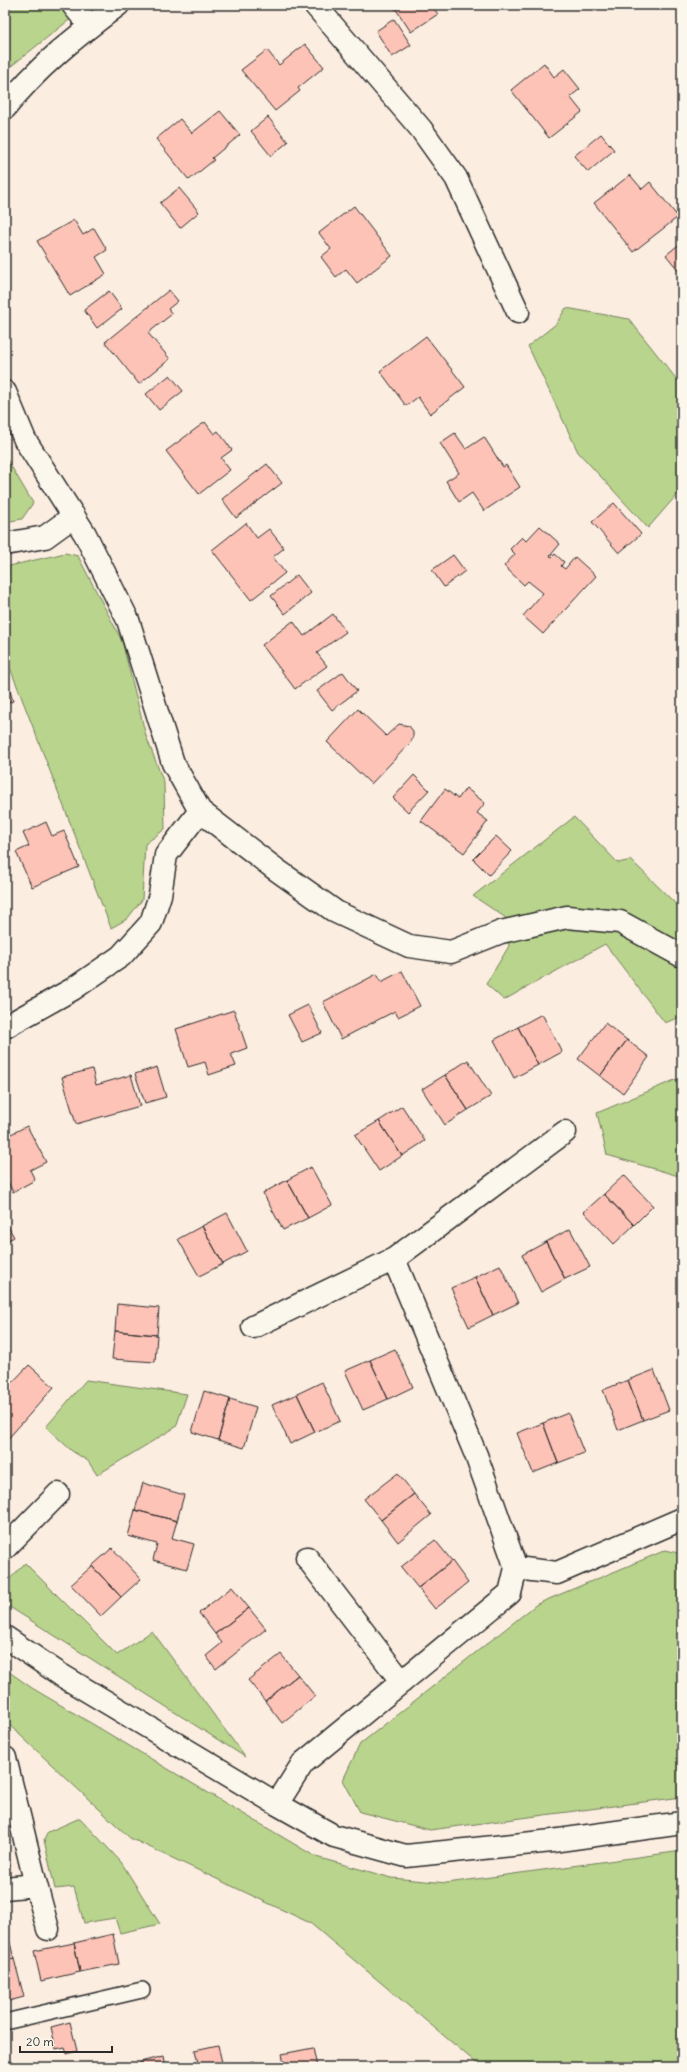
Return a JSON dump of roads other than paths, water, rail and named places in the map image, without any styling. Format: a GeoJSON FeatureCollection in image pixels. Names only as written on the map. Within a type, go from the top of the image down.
{"type":"FeatureCollection","features":[{"type":"Feature","properties":{"kind":"street"},"geometry":{"type":"LineString","coordinates":[[74,5],[90,26]]}},
{"type":"Feature","properties":{"kind":"street"},"geometry":{"type":"LineString","coordinates":[[5,108],[21,88],[90,26],[118,5]]}},
{"type":"Feature","properties":{"kind":"street"},"geometry":{"type":"LineString","coordinates":[[314,5],[421,129],[456,178],[518,312]]}},
{"type":"Feature","properties":{"kind":"street"},"geometry":{"type":"LineString","coordinates":[[5,392],[25,440],[85,534],[128,620],[173,763],[200,811],[274,868],[336,912],[409,946],[451,952],[501,932],[567,917],[620,922],[682,956]]}},
{"type":"Feature","properties":{"kind":"street"},"geometry":{"type":"LineString","coordinates":[[5,544],[45,537],[74,516]]}},
{"type":"Feature","properties":{"kind":"street"},"geometry":{"type":"LineString","coordinates":[[5,1027],[73,989],[121,956],[151,923],[160,894],[166,855],[200,811]]}},
{"type":"Feature","properties":{"kind":"street"},"geometry":{"type":"LineString","coordinates":[[253,1327],[394,1259],[565,1132]]}},
{"type":"Feature","properties":{"kind":"street"},"geometry":{"type":"LineString","coordinates":[[277,1804],[303,1763],[510,1593],[516,1568],[476,1455],[394,1259]]}},
{"type":"Feature","properties":{"kind":"street"},"geometry":{"type":"LineString","coordinates":[[5,1548],[58,1494]]}},
{"type":"Feature","properties":{"kind":"street"},"geometry":{"type":"LineString","coordinates":[[516,1568],[557,1573],[682,1519]]}},
{"type":"Feature","properties":{"kind":"street"},"geometry":{"type":"LineString","coordinates":[[307,1558],[402,1682]]}},
{"type":"Feature","properties":{"kind":"street"},"geometry":{"type":"LineString","coordinates":[[5,1637],[61,1675],[277,1804],[334,1836],[406,1856],[552,1841],[682,1823]]}},
{"type":"Feature","properties":{"kind":"street"},"geometry":{"type":"LineString","coordinates":[[5,1758],[48,1929]]}},
{"type":"Feature","properties":{"kind":"street"},"geometry":{"type":"LineString","coordinates":[[5,1888],[36,1885]]}},
{"type":"Feature","properties":{"kind":"lane"},"geometry":{"type":"LineString","coordinates":[[5,2022],[142,1990]]}}]}
